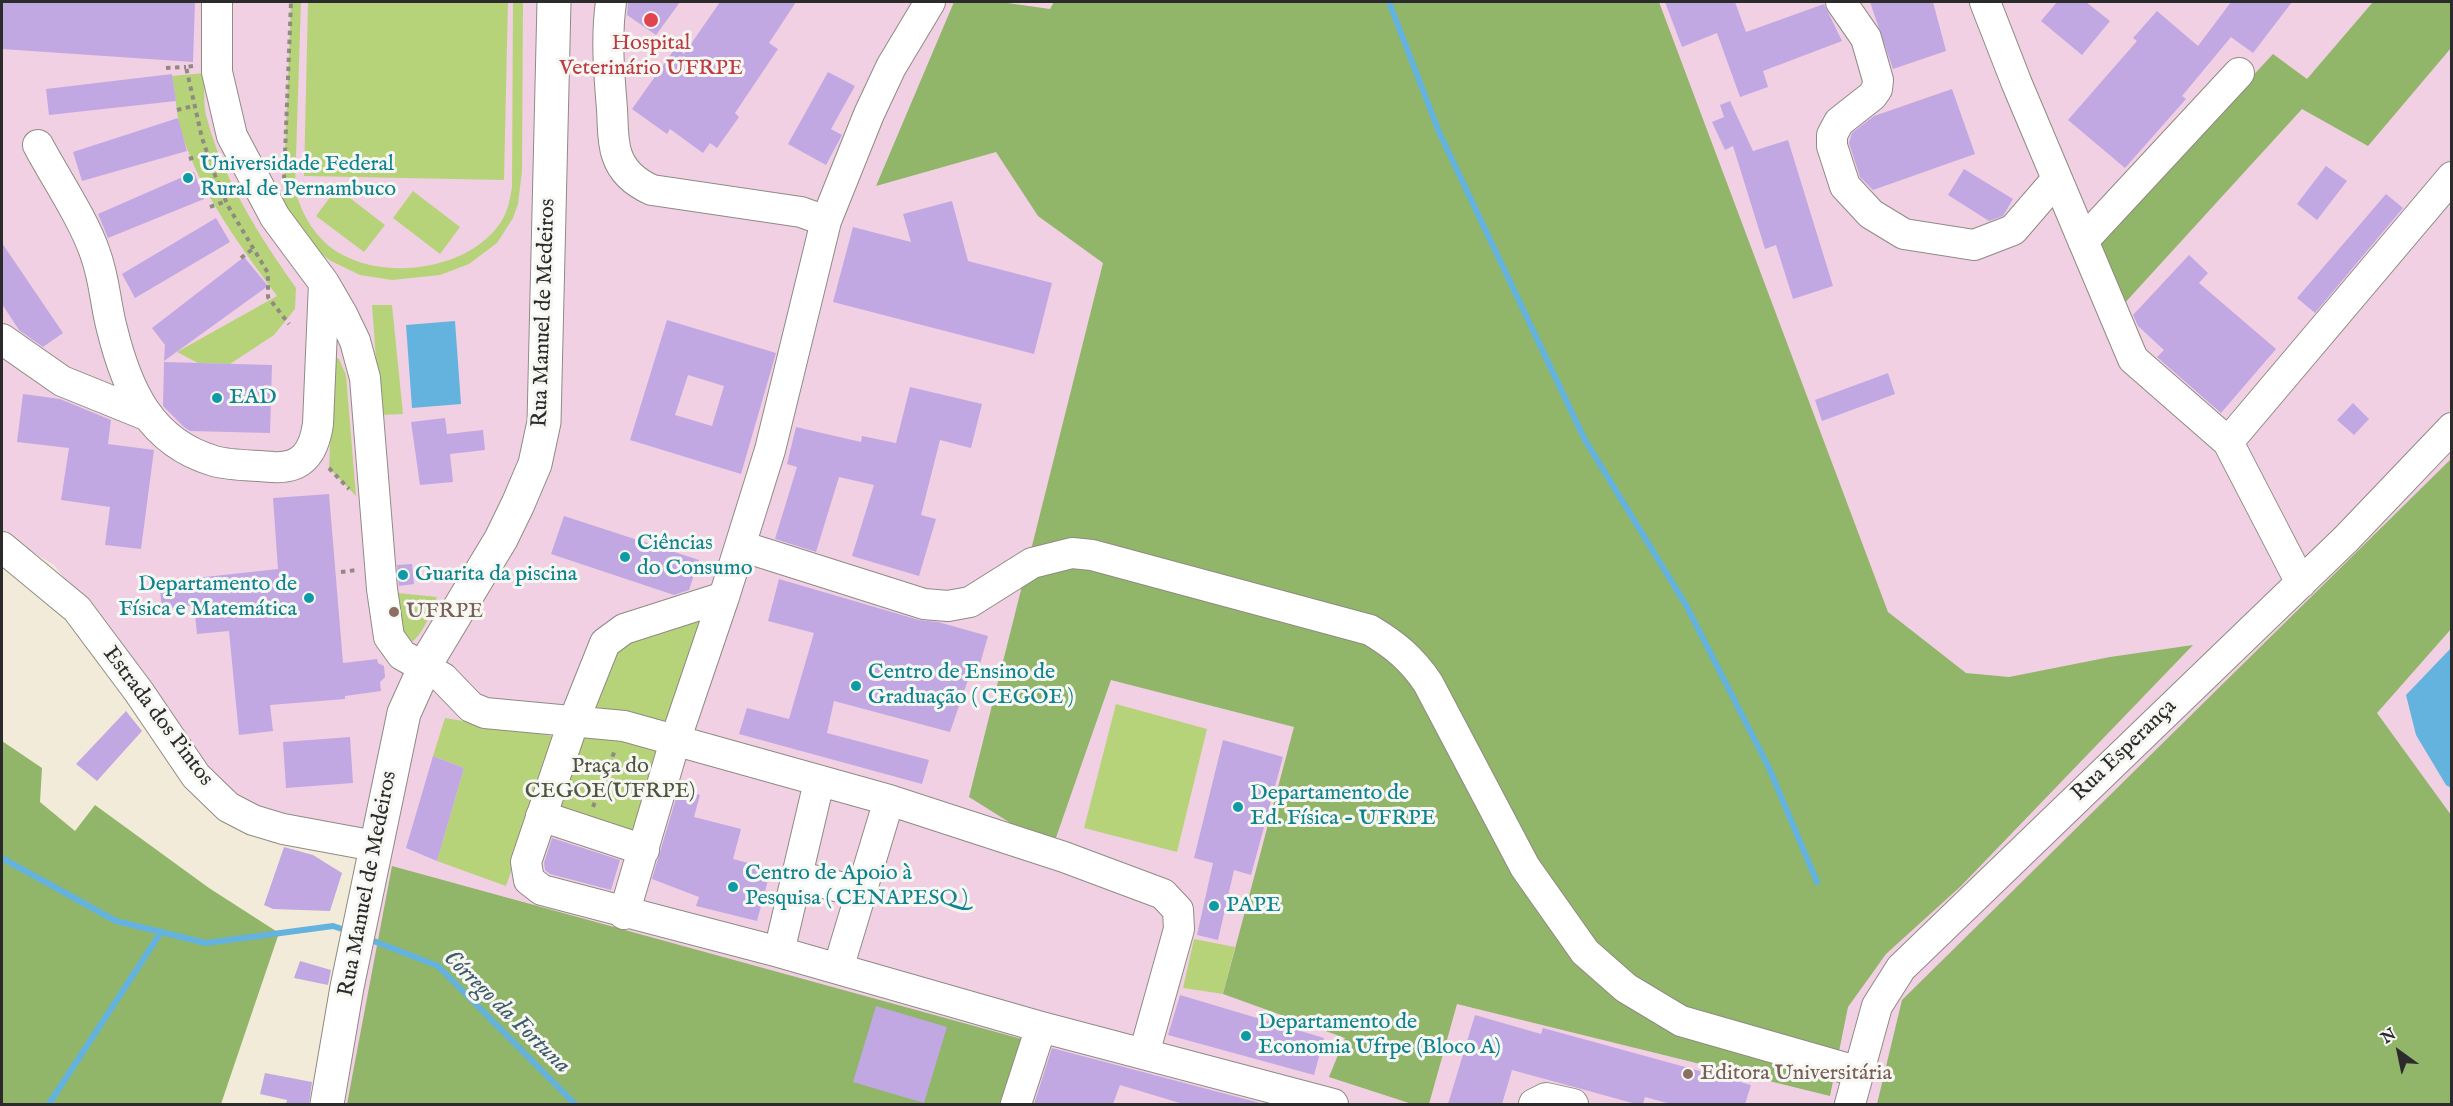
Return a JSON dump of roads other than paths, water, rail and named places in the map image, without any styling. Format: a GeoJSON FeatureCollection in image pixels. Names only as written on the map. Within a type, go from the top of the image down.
{"type":"FeatureCollection","features":[{"type":"Feature","properties":{"kind":"main road","name":"Rua Manuel de Medeiros"},"geometry":{"type":"LineString","coordinates":[[327,1104],[358,931],[404,713],[424,668],[501,539],[518,504],[535,464],[544,422],[554,2]]}},
{"type":"Feature","properties":{"kind":"street"},"geometry":{"type":"LineString","coordinates":[[207,2],[204,46],[209,61],[217,72]]}},
{"type":"Feature","properties":{"kind":"street"},"geometry":{"type":"LineString","coordinates":[[217,2],[217,72],[232,136],[275,217],[324,283],[355,341],[365,378],[382,589],[389,637],[402,655],[443,678],[471,707],[485,713],[624,726],[889,800],[1064,857],[1163,894],[1172,901],[1180,919],[1179,929],[1144,1054]]}},
{"type":"Feature","properties":{"kind":"street"},"geometry":{"type":"LineString","coordinates":[[611,2],[608,54],[614,139],[617,155],[631,177],[652,190],[801,212],[826,221]]}},
{"type":"Feature","properties":{"kind":"street"},"geometry":{"type":"LineString","coordinates":[[624,914],[675,741],[741,546],[770,450],[826,221],[883,86],[930,2]]}},
{"type":"Feature","properties":{"kind":"street"},"geometry":{"type":"LineString","coordinates":[[1841,2],[1866,38],[1878,80],[1872,96],[1839,122],[1832,135],[1832,146],[1845,186],[1871,214],[1904,234],[1974,245],[2013,230],[2057,178]]}},
{"type":"Feature","properties":{"kind":"street"},"geometry":{"type":"LineString","coordinates":[[1985,2],[2133,359],[2228,442],[2301,584]]}},
{"type":"Feature","properties":{"kind":"street"},"geometry":{"type":"LineString","coordinates":[[2083,241],[2239,73]]}},
{"type":"Feature","properties":{"kind":"street"},"geometry":{"type":"LineString","coordinates":[[38,145],[94,250],[106,286],[111,327],[120,357],[146,415],[165,437],[184,450],[216,462],[284,468],[298,464],[308,455],[315,443],[318,424],[324,283]]}},
{"type":"Feature","properties":{"kind":"street"},"geometry":{"type":"LineString","coordinates":[[2228,442],[2451,177]]}},
{"type":"Feature","properties":{"kind":"street"},"geometry":{"type":"LineString","coordinates":[[2,339],[62,381],[146,415]]}},
{"type":"Feature","properties":{"kind":"street","name":"Rua Esperança"},"geometry":{"type":"LineString","coordinates":[[1850,1104],[1877,1006],[1901,968],[2301,584],[2451,428]]}},
{"type":"Feature","properties":{"kind":"street"},"geometry":{"type":"LineString","coordinates":[[741,546],[924,604],[948,606],[970,602],[1032,563],[1072,553],[1092,555],[1370,630],[1412,660],[1423,675],[1443,708],[1525,867],[1585,952],[1626,988],[1681,1021],[1859,1072]]}},
{"type":"Feature","properties":{"kind":"street","name":"Estrada dos Pintos"},"geometry":{"type":"LineString","coordinates":[[2,547],[77,609],[139,692],[196,776],[228,807],[253,820],[283,830],[375,846]]}},
{"type":"Feature","properties":{"kind":"street"},"geometry":{"type":"LineString","coordinates":[[724,597],[624,629],[612,637],[601,650],[573,723],[526,862],[529,880],[542,890],[624,914],[779,952],[1041,1027],[1333,1104]]}},
{"type":"Feature","properties":{"kind":"street"},"geometry":{"type":"LineString","coordinates":[[779,952],[819,782]]}},
{"type":"Feature","properties":{"kind":"street"},"geometry":{"type":"LineString","coordinates":[[838,969],[863,893],[889,800]]}},
{"type":"Feature","properties":{"kind":"street"},"geometry":{"type":"LineString","coordinates":[[541,816],[644,850]]}},
{"type":"Feature","properties":{"kind":"street"},"geometry":{"type":"LineString","coordinates":[[797,876],[863,893]]}},
{"type":"Feature","properties":{"kind":"street"},"geometry":{"type":"LineString","coordinates":[[1016,1104],[1041,1027]]}},
{"type":"Feature","properties":{"kind":"street"},"geometry":{"type":"LineString","coordinates":[[1534,1104],[1546,1098],[1573,1104]]}},
{"type":"Feature","properties":{"kind":"water"},"geometry":{"type":"Polygon","coordinates":[[[455,321],[461,404],[412,408],[406,325],[455,321]]]}},
{"type":"Feature","properties":{"kind":"water"},"geometry":{"type":"Polygon","coordinates":[[[2451,648],[2451,788],[2446,785],[2416,735],[2406,695],[2451,648]]]}},
{"type":"Feature","properties":{"kind":"waterway"},"geometry":{"type":"LineString","coordinates":[[1389,2],[1439,132],[1585,440],[1686,605],[1769,768],[1817,882]]}},
{"type":"Feature","properties":{"kind":"waterway","name":"Córrego da Fortuna"},"geometry":{"type":"LineString","coordinates":[[2,858],[116,921],[206,943],[333,926],[348,931]]}},
{"type":"Feature","properties":{"kind":"waterway"},"geometry":{"type":"LineString","coordinates":[[49,1104],[161,932]]}},
{"type":"Feature","properties":{"kind":"waterway","name":"Córrego da Fortuna"},"geometry":{"type":"LineString","coordinates":[[366,938],[438,966],[575,1104]]}},
{"type":"Feature","properties":{"kind":"place","name":"Hospital Veterinário UFRPE"},"geometry":{"type":"Point","coordinates":[651,20]}},
{"type":"Feature","properties":{"kind":"place","name":"Universidade Federal Rural de Pernambuco"},"geometry":{"type":"Point","coordinates":[188,178]}},
{"type":"Feature","properties":{"kind":"place","name":"EAD"},"geometry":{"type":"Point","coordinates":[217,398]}},
{"type":"Feature","properties":{"kind":"place","name":"Ciências do Consumo"},"geometry":{"type":"Point","coordinates":[625,557]}},
{"type":"Feature","properties":{"kind":"place","name":"Guarita da piscina"},"geometry":{"type":"Point","coordinates":[403,575]}},
{"type":"Feature","properties":{"kind":"place","name":"Departamento de Física e Matemática"},"geometry":{"type":"Point","coordinates":[309,598]}},
{"type":"Feature","properties":{"kind":"place","name":"UFRPE"},"geometry":{"type":"Point","coordinates":[394,612]}},
{"type":"Feature","properties":{"kind":"place","name":"Centro de Ensino de Graduação ( CEGOE )"},"geometry":{"type":"Point","coordinates":[856,686]}},
{"type":"Feature","properties":{"kind":"place","name":"Departamento de Ed. Física - UFRPE"},"geometry":{"type":"Point","coordinates":[1238,807]}},
{"type":"Feature","properties":{"kind":"place","name":"Centro de Apoio à Pesquisa ( CENAPESQ )"},"geometry":{"type":"Point","coordinates":[733,887]}},
{"type":"Feature","properties":{"kind":"place","name":"PAPE"},"geometry":{"type":"Point","coordinates":[1214,906]}},
{"type":"Feature","properties":{"kind":"place","name":"Departamento de Economia Ufrpe (Bloco A)"},"geometry":{"type":"Point","coordinates":[1246,1036]}},
{"type":"Feature","properties":{"kind":"place","name":"Editora Universitária"},"geometry":{"type":"Point","coordinates":[1688,1074]}},
{"type":"Feature","properties":{"kind":"park label","name":"Praça do CEGOE(UFRPE)"},"geometry":{"type":"Point","coordinates":[610,780]}}]}
